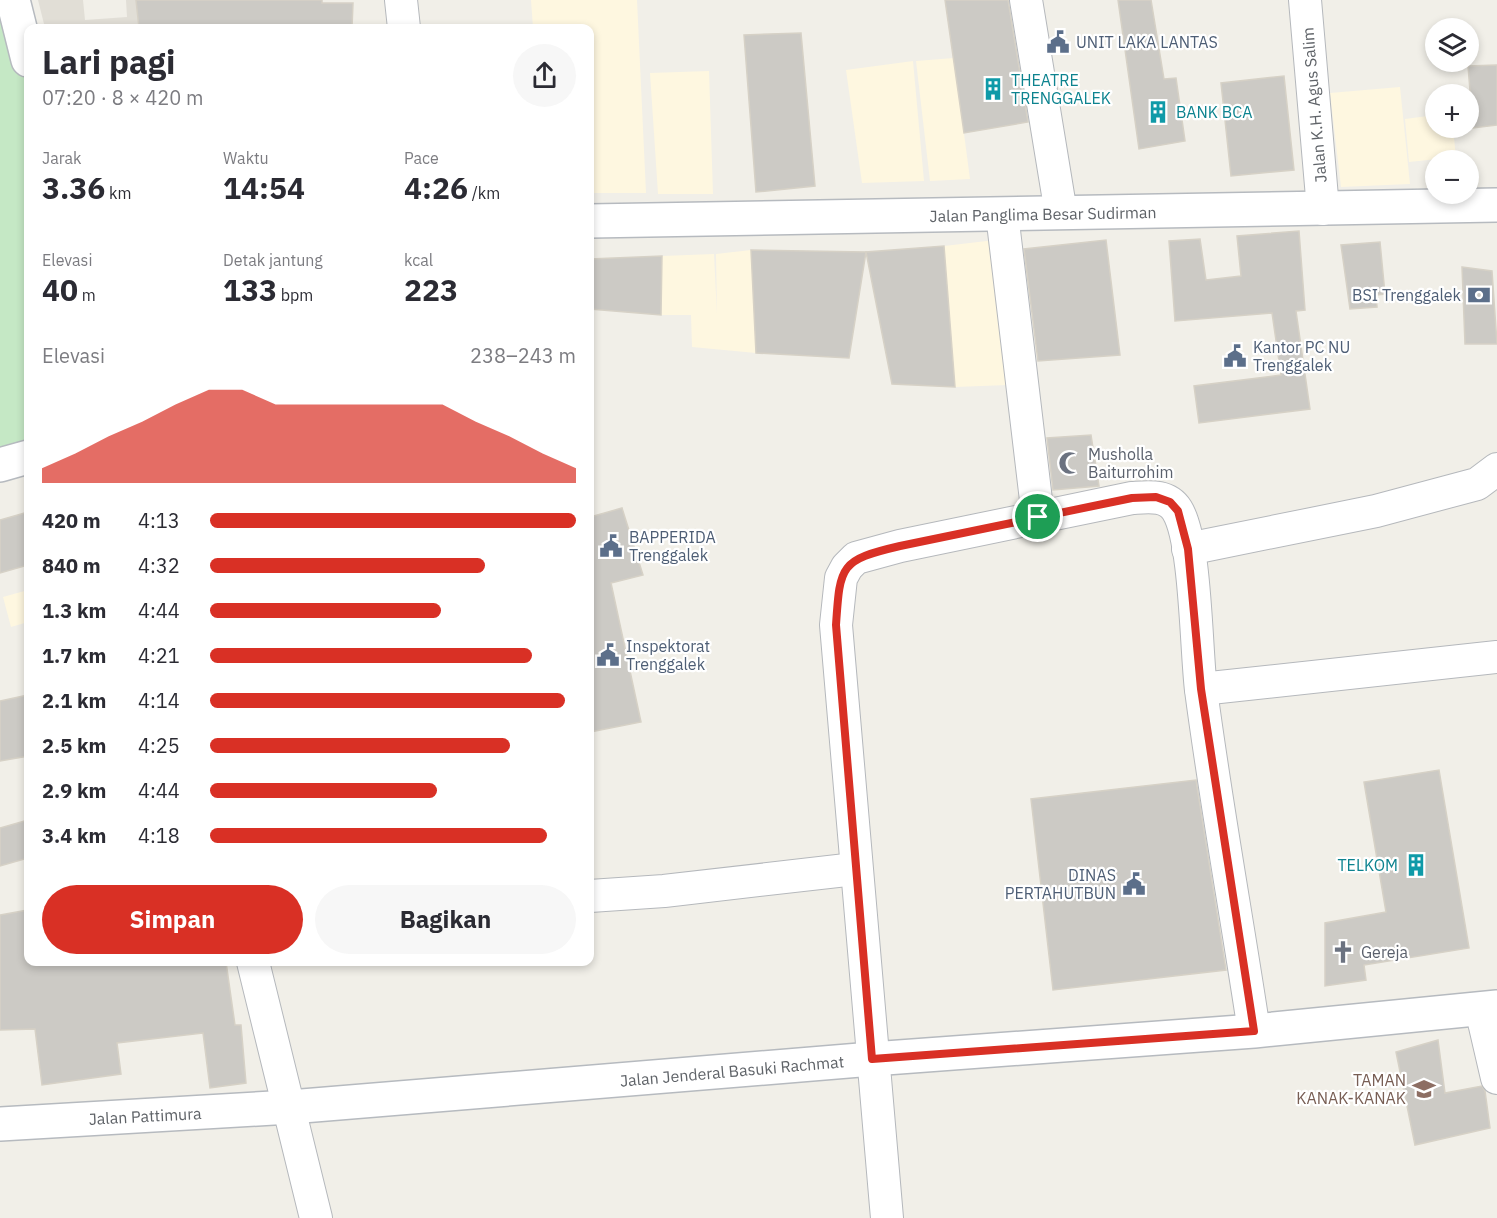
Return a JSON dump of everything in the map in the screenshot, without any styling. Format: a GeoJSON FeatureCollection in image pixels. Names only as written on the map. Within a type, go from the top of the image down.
{"type":"FeatureCollection","features":[{"type":"Feature","properties":{"kind":"street"},"geometry":{"type":"LineString","coordinates":[[13,0],[24,44]]}},
{"type":"Feature","properties":{"kind":"street"},"geometry":{"type":"LineString","coordinates":[[401,0],[404,24]]}},
{"type":"Feature","properties":{"kind":"street"},"geometry":{"type":"LineString","coordinates":[[1026,0],[1061,213]]}},
{"type":"Feature","properties":{"kind":"street","name":"Jalan K.H. Agus Salim"},"geometry":{"type":"LineString","coordinates":[[1305,0],[1323,209]]}},
{"type":"Feature","properties":{"kind":"street","name":"Jalan Panglima Besar Sudirman"},"geometry":{"type":"LineString","coordinates":[[594,221],[1497,205]]}},
{"type":"Feature","properties":{"kind":"street"},"geometry":{"type":"LineString","coordinates":[[1002,214],[1038,517]]}},
{"type":"Feature","properties":{"kind":"street"},"geometry":{"type":"LineString","coordinates":[[0,465],[24,458]]}},
{"type":"Feature","properties":{"kind":"street"},"geometry":{"type":"LineString","coordinates":[[1188,549],[1376,511],[1477,484],[1497,469]]}},
{"type":"Feature","properties":{"kind":"street"},"geometry":{"type":"LineString","coordinates":[[887,1218],[855,869],[836,625],[838,593],[847,567],[866,554],[1132,498],[1156,497],[1170,502],[1178,511],[1188,549],[1201,689],[1254,1031]]}},
{"type":"Feature","properties":{"kind":"street"},"geometry":{"type":"LineString","coordinates":[[1201,689],[1497,657]]}},
{"type":"Feature","properties":{"kind":"street"},"geometry":{"type":"LineString","coordinates":[[594,896],[664,891],[855,869]]}},
{"type":"Feature","properties":{"kind":"street"},"geometry":{"type":"LineString","coordinates":[[254,966],[316,1218]]}},
{"type":"Feature","properties":{"kind":"street"},"geometry":{"type":"LineString","coordinates":[[1489,1008],[1497,1078]]}},
{"type":"Feature","properties":{"kind":"street","name":"Jalan Jenderal Basuki Rachmat"},"geometry":{"type":"LineString","coordinates":[[290,1107],[872,1059],[1254,1031],[1489,1008]]}},
{"type":"Feature","properties":{"kind":"street","name":"Jalan Pattimura"},"geometry":{"type":"LineString","coordinates":[[0,1124],[290,1107]]}},
{"type":"Feature","properties":{"kind":"shaded area"},"geometry":{"type":"Polygon","coordinates":[[[38,0],[83,0],[85,20],[127,17],[126,0],[136,0],[139,24],[44,24],[38,0]]]}},
{"type":"Feature","properties":{"kind":"shaded area"},"geometry":{"type":"Polygon","coordinates":[[[531,0],[637,0],[646,193],[594,193],[594,24],[533,24],[531,0]]]}},
{"type":"Feature","properties":{"kind":"shaded area"},"geometry":{"type":"Polygon","coordinates":[[[954,58],[970,179],[930,181],[916,61],[954,58]]]}},
{"type":"Feature","properties":{"kind":"shaded area"},"geometry":{"type":"Polygon","coordinates":[[[913,61],[924,181],[862,183],[846,70],[913,61]]]}},
{"type":"Feature","properties":{"kind":"shaded area"},"geometry":{"type":"Polygon","coordinates":[[[709,71],[713,194],[658,194],[650,73],[709,71]]]}},
{"type":"Feature","properties":{"kind":"shaded area"},"geometry":{"type":"Polygon","coordinates":[[[1400,87],[1410,184],[1341,187],[1330,93],[1400,87]]]}},
{"type":"Feature","properties":{"kind":"shaded area"},"geometry":{"type":"Polygon","coordinates":[[[1425,116],[1425,138],[1454,138],[1455,150],[1425,150],[1425,160],[1409,162],[1405,119],[1425,116]]]}},
{"type":"Feature","properties":{"kind":"shaded area"},"geometry":{"type":"Polygon","coordinates":[[[995,240],[1008,385],[955,387],[944,246],[995,240]]]}},
{"type":"Feature","properties":{"kind":"shaded area"},"geometry":{"type":"Polygon","coordinates":[[[751,250],[756,353],[692,347],[691,315],[661,315],[662,256],[714,254],[717,315],[716,254],[751,250]]]}},
{"type":"Feature","properties":{"kind":"shaded area"},"geometry":{"type":"Polygon","coordinates":[[[24,591],[24,623],[11,627],[3,597],[24,591]]]}},
{"type":"Feature","properties":{"kind":"green space"},"geometry":{"type":"Polygon","coordinates":[[[0,0],[24,51],[24,458],[0,465],[0,0]]]}},
{"type":"Feature","properties":{"kind":"building"},"geometry":{"type":"Polygon","coordinates":[[[136,0],[322,0],[322,3],[353,3],[352,24],[139,24],[136,0]]]}},
{"type":"Feature","properties":{"kind":"building","name":"THEATRE TRENGGALEK"},"geometry":{"type":"Polygon","coordinates":[[[945,0],[1008,0],[1028,122],[964,133],[945,0]]]}},
{"type":"Feature","properties":{"kind":"building"},"geometry":{"type":"Polygon","coordinates":[[[1118,0],[1151,0],[1164,79],[1176,78],[1185,141],[1139,149],[1118,0]]]}},
{"type":"Feature","properties":{"kind":"building"},"geometry":{"type":"Polygon","coordinates":[[[801,33],[815,186],[756,192],[744,35],[801,33]]]}},
{"type":"Feature","properties":{"kind":"building"},"geometry":{"type":"Polygon","coordinates":[[[1497,65],[1497,125],[1479,127],[1479,84],[1469,84],[1468,72],[1479,72],[1479,66],[1497,65]]]}},
{"type":"Feature","properties":{"kind":"building"},"geometry":{"type":"Polygon","coordinates":[[[1284,76],[1294,170],[1231,176],[1221,83],[1284,76]]]}},
{"type":"Feature","properties":{"kind":"building","name":"Kantor PC NU Trenggalek"},"geometry":{"type":"Polygon","coordinates":[[[1299,231],[1305,310],[1296,311],[1310,409],[1199,423],[1194,386],[1281,375],[1272,313],[1175,321],[1169,241],[1200,239],[1206,280],[1241,276],[1237,236],[1299,231]]]}},
{"type":"Feature","properties":{"kind":"building"},"geometry":{"type":"Polygon","coordinates":[[[1106,240],[1120,355],[1038,361],[1024,249],[1106,240]]]}},
{"type":"Feature","properties":{"kind":"building"},"geometry":{"type":"Polygon","coordinates":[[[1380,242],[1385,294],[1376,295],[1377,307],[1350,309],[1341,245],[1380,242]]]}},
{"type":"Feature","properties":{"kind":"building"},"geometry":{"type":"Polygon","coordinates":[[[944,246],[955,387],[892,384],[866,252],[944,246]]]}},
{"type":"Feature","properties":{"kind":"building"},"geometry":{"type":"Polygon","coordinates":[[[751,250],[866,252],[849,358],[756,353],[751,250]]]}},
{"type":"Feature","properties":{"kind":"building"},"geometry":{"type":"Polygon","coordinates":[[[662,256],[661,315],[594,309],[594,259],[662,256]]]}},
{"type":"Feature","properties":{"kind":"building","name":"BSI Trenggalek"},"geometry":{"type":"Polygon","coordinates":[[[1462,267],[1492,271],[1497,344],[1465,344],[1462,267]]]}},
{"type":"Feature","properties":{"kind":"building","name":"Musholla Baiturrohim"},"geometry":{"type":"Polygon","coordinates":[[[1091,435],[1099,486],[1053,490],[1047,438],[1091,435]]]}},
{"type":"Feature","properties":{"kind":"building","name":"Inspektorat Trenggalek"},"geometry":{"type":"Polygon","coordinates":[[[622,508],[643,575],[611,583],[641,722],[594,731],[594,516],[622,508]]]}},
{"type":"Feature","properties":{"kind":"building"},"geometry":{"type":"Polygon","coordinates":[[[24,513],[24,566],[0,573],[0,520],[24,513]]]}},
{"type":"Feature","properties":{"kind":"building"},"geometry":{"type":"Polygon","coordinates":[[[24,696],[24,757],[0,761],[0,701],[24,696]]]}},
{"type":"Feature","properties":{"kind":"building","name":"TELKOM"},"geometry":{"type":"Polygon","coordinates":[[[1439,770],[1469,948],[1364,965],[1366,980],[1325,986],[1325,923],[1386,912],[1364,782],[1439,770]]]}},
{"type":"Feature","properties":{"kind":"building","name":"DINAS PERTAHUTBUN"},"geometry":{"type":"Polygon","coordinates":[[[1196,780],[1226,970],[1053,990],[1031,799],[1196,780]]]}},
{"type":"Feature","properties":{"kind":"building"},"geometry":{"type":"Polygon","coordinates":[[[24,821],[24,859],[0,866],[0,828],[24,821]]]}},
{"type":"Feature","properties":{"kind":"building"},"geometry":{"type":"Polygon","coordinates":[[[24,911],[24,966],[227,966],[235,1025],[241,1025],[246,1083],[210,1088],[203,1033],[117,1043],[121,1074],[42,1085],[35,1029],[0,1030],[0,915],[24,911]]]}},
{"type":"Feature","properties":{"kind":"building","name":"TAMAN KANAK-KANAK"},"geometry":{"type":"Polygon","coordinates":[[[1438,1040],[1445,1093],[1482,1086],[1485,1091],[1490,1128],[1415,1145],[1396,1052],[1438,1040]]]}},
{"type":"Feature","properties":{"kind":"place","name":"UNIT LAKA LANTAS"},"geometry":{"type":"Point","coordinates":[1058,42]}},
{"type":"Feature","properties":{"kind":"place","name":"THEATRE TRENGGALEK"},"geometry":{"type":"Point","coordinates":[993,89]}},
{"type":"Feature","properties":{"kind":"place","name":"BANK BCA"},"geometry":{"type":"Point","coordinates":[1158,112]}},
{"type":"Feature","properties":{"kind":"place","name":"BSI Trenggalek"},"geometry":{"type":"Point","coordinates":[1479,295]}},
{"type":"Feature","properties":{"kind":"place","name":"Kantor PC NU Trenggalek"},"geometry":{"type":"Point","coordinates":[1235,356]}},
{"type":"Feature","properties":{"kind":"place","name":"Musholla Baiturrohim"},"geometry":{"type":"Point","coordinates":[1070,463]}},
{"type":"Feature","properties":{"kind":"place","name":"BAPPERIDA Trenggalek"},"geometry":{"type":"Point","coordinates":[611,546]}},
{"type":"Feature","properties":{"kind":"place","name":"Inspektorat Trenggalek"},"geometry":{"type":"Point","coordinates":[608,655]}},
{"type":"Feature","properties":{"kind":"place","name":"TELKOM"},"geometry":{"type":"Point","coordinates":[1416,865]}},
{"type":"Feature","properties":{"kind":"place","name":"DINAS PERTAHUTBUN"},"geometry":{"type":"Point","coordinates":[1134,884]}},
{"type":"Feature","properties":{"kind":"place","name":"Gereja"},"geometry":{"type":"Point","coordinates":[1343,952]}},
{"type":"Feature","properties":{"kind":"place","name":"TAMAN KANAK-KANAK"},"geometry":{"type":"Point","coordinates":[1424,1089]}},
{"type":"Feature","properties":{"kind":"route"},"geometry":{"type":"LineString","coordinates":[[1156,497],[1170,502],[1178,511],[1188,549],[1201,689],[1254,1031],[872,1059],[836,625],[841,578],[856,558],[866,554],[1038,517],[1132,498],[1156,497]]}}]}
